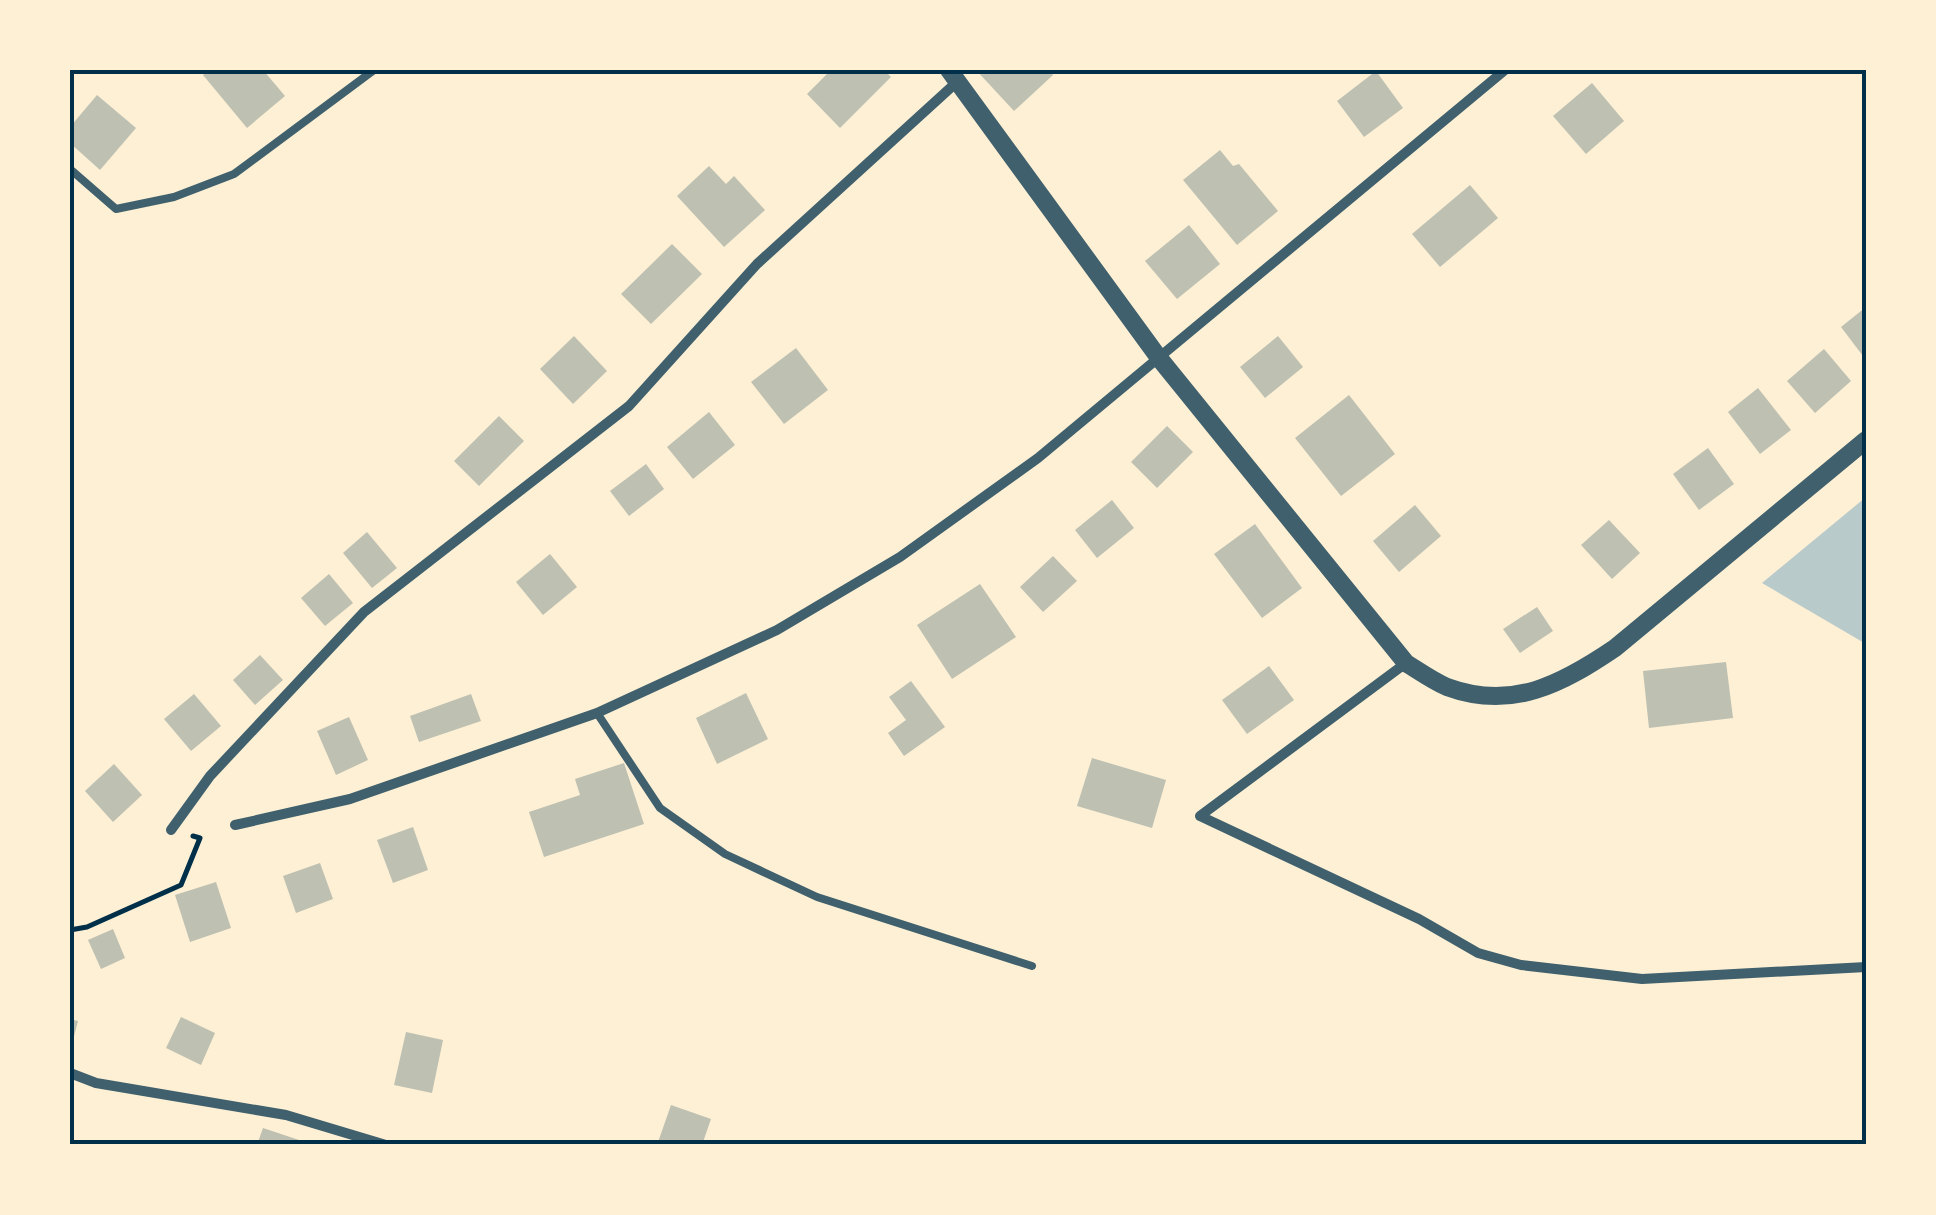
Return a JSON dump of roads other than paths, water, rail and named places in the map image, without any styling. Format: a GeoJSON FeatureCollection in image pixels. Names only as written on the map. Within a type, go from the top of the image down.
{"type":"FeatureCollection","features":[{"type":"Feature","properties":{"kind":"street"},"geometry":{"type":"LineString","coordinates":[[235,824],[350,798],[598,713],[778,630],[900,557],[1038,458],[1506,70]]}},
{"type":"Feature","properties":{"kind":"street"},"geometry":{"type":"LineString","coordinates":[[171,830],[210,776],[364,612],[629,406],[758,264],[954,75],[1158,358],[1406,663],[1445,686],[1483,696],[1542,691],[1575,675],[1615,648],[1866,440]]}},
{"type":"Feature","properties":{"kind":"street"},"geometry":{"type":"LineString","coordinates":[[1406,663],[1200,816],[1419,919],[1478,953],[1521,965],[1642,979],[1866,967]]}},
{"type":"Feature","properties":{"kind":"street"},"geometry":{"type":"LineString","coordinates":[[70,1072],[96,1083],[286,1115],[386,1145]]}},
{"type":"Feature","properties":{"kind":"lane"},"geometry":{"type":"LineString","coordinates":[[70,168],[116,209],[174,197],[234,174],[374,70]]}},
{"type":"Feature","properties":{"kind":"lane"},"geometry":{"type":"LineString","coordinates":[[598,713],[660,808],[725,854],[817,897],[1032,966]]}}]}
